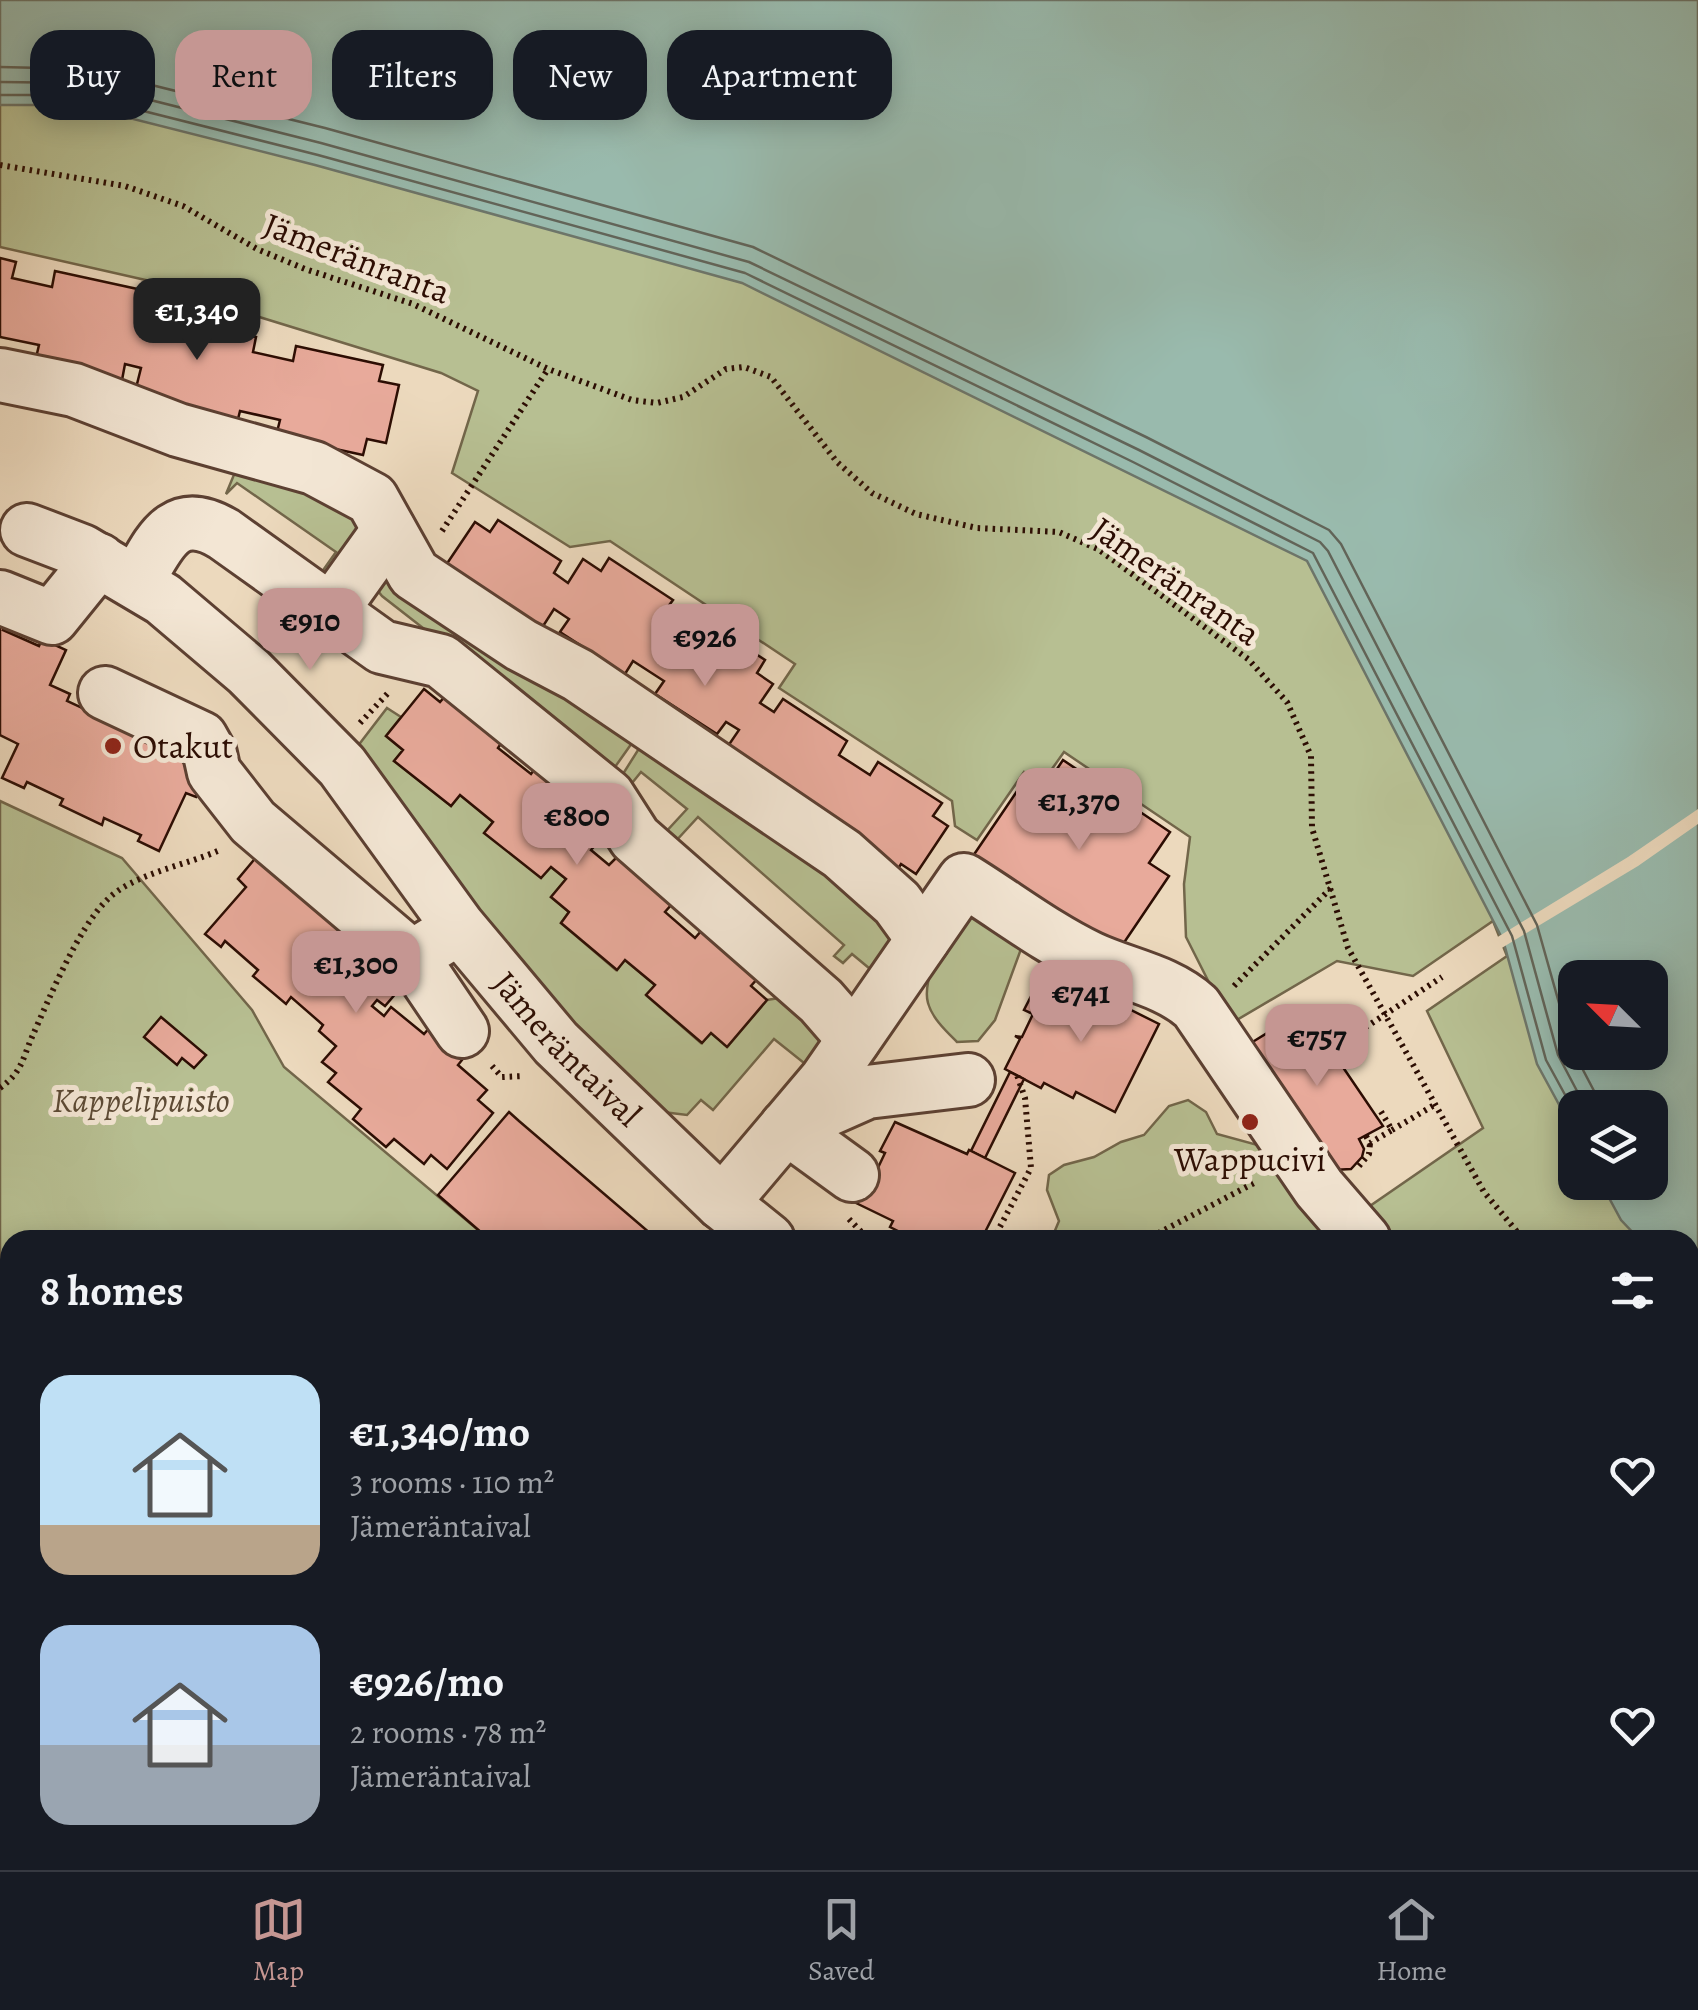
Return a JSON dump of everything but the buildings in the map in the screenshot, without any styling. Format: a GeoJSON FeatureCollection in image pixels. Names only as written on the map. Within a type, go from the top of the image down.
{"type":"FeatureCollection","features":[{"type":"Feature","properties":{"kind":"street"},"geometry":{"type":"LineString","coordinates":[[0,375],[74,390],[178,430],[314,468],[372,499],[402,552],[521,644],[578,676],[842,854],[897,903],[923,939]]}},
{"type":"Feature","properties":{"kind":"street"},"geometry":{"type":"LineString","coordinates":[[0,596],[52,618],[177,527],[202,523],[224,534],[382,647],[441,661],[608,796],[635,838],[821,1001],[854,1039]]}},
{"type":"Feature","properties":{"kind":"street","name":"Jämeräntaival"},"geometry":{"type":"LineString","coordinates":[[28,530],[118,571],[163,598],[215,640],[328,750],[368,799],[458,926],[556,1043],[722,1203],[756,1230]]}},
{"type":"Feature","properties":{"kind":"street"},"geometry":{"type":"LineString","coordinates":[[331,611],[402,552]]}},
{"type":"Feature","properties":{"kind":"street"},"geometry":{"type":"LineString","coordinates":[[105,692],[200,738],[210,754],[214,772],[253,822],[412,956],[462,1031]]}},
{"type":"Feature","properties":{"kind":"street"},"geometry":{"type":"LineString","coordinates":[[722,1203],[826,1080],[964,880],[1092,959],[1171,989],[1204,1016],[1299,1160],[1355,1230]]}},
{"type":"Feature","properties":{"kind":"street"},"geometry":{"type":"LineString","coordinates":[[412,956],[458,926]]}},
{"type":"Feature","properties":{"kind":"street"},"geometry":{"type":"LineString","coordinates":[[786,1127],[867,1092],[993,1077]]}},
{"type":"Feature","properties":{"kind":"street"},"geometry":{"type":"LineString","coordinates":[[786,1127],[852,1175]]}},
{"type":"Feature","properties":{"kind":"path","name":"Jämeränranta"},"geometry":{"type":"LineString","coordinates":[[0,165],[125,186],[183,206],[258,249],[304,269],[414,304],[548,369],[632,400],[657,403],[683,397],[726,370],[744,367],[771,377],[837,462],[872,494],[916,514],[977,528],[1059,532],[1098,549],[1248,659],[1287,702],[1312,756],[1312,828],[1348,948],[1484,1192],[1516,1230]]}},
{"type":"Feature","properties":{"kind":"path"},"geometry":{"type":"LineString","coordinates":[[402,552],[548,369]]}},
{"type":"Feature","properties":{"kind":"path"},"geometry":{"type":"LineString","coordinates":[[0,1088],[17,1075],[78,944],[97,910],[110,896],[219,851],[253,822]]}},
{"type":"Feature","properties":{"kind":"path"},"geometry":{"type":"LineString","coordinates":[[1204,1016],[1332,887]]}},
{"type":"Feature","properties":{"kind":"path"},"geometry":{"type":"LineString","coordinates":[[1334,1048],[1442,977]]}},
{"type":"Feature","properties":{"kind":"path"},"geometry":{"type":"LineString","coordinates":[[502,1078],[526,1076]]}},
{"type":"Feature","properties":{"kind":"path"},"geometry":{"type":"LineString","coordinates":[[993,1077],[1024,1098],[1031,1168],[999,1230]]}},
{"type":"Feature","properties":{"kind":"path"},"geometry":{"type":"LineString","coordinates":[[1366,1136],[1370,1143],[1436,1104]]}},
{"type":"Feature","properties":{"kind":"path"},"geometry":{"type":"LineString","coordinates":[[1380,1110],[1392,1130]]}},
{"type":"Feature","properties":{"kind":"path"},"geometry":{"type":"LineString","coordinates":[[1165,1230],[1299,1160]]}},
{"type":"Feature","properties":{"kind":"path"},"geometry":{"type":"LineString","coordinates":[[1006,1190],[1016,1196]]}},
{"type":"Feature","properties":{"kind":"path"},"geometry":{"type":"LineString","coordinates":[[996,1212],[1006,1217]]}},
{"type":"Feature","properties":{"kind":"green space"},"geometry":{"type":"Polygon","coordinates":[[[0,44],[30,48],[30,120],[155,120],[155,66],[175,68],[175,120],[312,120],[312,99],[332,106],[332,120],[368,120],[1698,624],[1698,1230],[1366,1230],[1354,1217],[1483,1128],[1427,1011],[1507,956],[1493,921],[1413,976],[1337,961],[1230,1024],[1186,937],[1184,884],[1190,837],[1064,752],[1042,783],[1024,772],[977,840],[955,826],[952,801],[779,688],[795,664],[610,541],[570,547],[452,473],[478,391],[441,373],[227,307],[194,291],[0,247],[0,44]]]}},
{"type":"Feature","properties":{"kind":"green space"},"geometry":{"type":"Polygon","coordinates":[[[238,465],[359,512],[359,539],[328,576],[319,576],[336,552],[237,483],[226,494],[238,465]]]}},
{"type":"Feature","properties":{"kind":"green space"},"geometry":{"type":"Polygon","coordinates":[[[384,575],[639,733],[615,767],[508,682],[473,667],[382,596],[378,591],[384,575]]]}},
{"type":"Feature","properties":{"kind":"green space"},"geometry":{"type":"Polygon","coordinates":[[[387,708],[401,717],[386,736],[403,750],[394,761],[451,806],[460,795],[493,822],[485,833],[551,867],[566,879],[551,897],[569,912],[561,923],[616,970],[625,960],[655,985],[647,996],[701,1043],[711,1033],[728,1046],[767,1000],[785,997],[825,1040],[814,1071],[774,1039],[713,1110],[701,1100],[687,1115],[663,1112],[550,1004],[354,751],[387,708]]]}},
{"type":"Feature","properties":{"kind":"green space"},"geometry":{"type":"Polygon","coordinates":[[[645,739],[896,927],[881,978],[852,954],[843,963],[834,956],[844,945],[698,817],[674,843],[664,834],[687,809],[641,772],[624,793],[616,785],[645,739]]]}},
{"type":"Feature","properties":{"kind":"green space","name":"Kappelipuisto"},"geometry":{"type":"Polygon","coordinates":[[[0,801],[122,858],[252,1010],[284,1067],[478,1230],[0,1230],[0,801]]]}},
{"type":"Feature","properties":{"kind":"green space"},"geometry":{"type":"Polygon","coordinates":[[[956,910],[1010,927],[1021,949],[995,1020],[978,1041],[957,1042],[936,1019],[928,1003],[931,969],[956,910]]]}},
{"type":"Feature","properties":{"kind":"green space"},"geometry":{"type":"Polygon","coordinates":[[[1188,1100],[1206,1112],[1217,1134],[1265,1147],[1328,1230],[1055,1230],[1059,1221],[1047,1190],[1049,1175],[1064,1165],[1094,1157],[1144,1135],[1169,1106],[1188,1100]]]}},
{"type":"Feature","properties":{"kind":"water"},"geometry":{"type":"Polygon","coordinates":[[[0,0],[1698,0],[1698,1230],[1630,1230],[1621,1220],[1610,1200],[1668,1200],[1668,1090],[1558,1090],[1558,1103],[1537,1064],[1503,940],[1307,561],[742,283],[137,120],[155,120],[155,30],[30,30],[30,105],[0,105],[0,0]]]}},
{"type":"Feature","properties":{"kind":"pier"},"geometry":{"type":"Polygon","coordinates":[[[1698,809],[1698,824],[1638,866],[1500,949],[1496,938],[1698,809]]]}},
{"type":"Feature","properties":{"kind":"place","name":"Otakut"},"geometry":{"type":"Point","coordinates":[113,746]}},
{"type":"Feature","properties":{"kind":"place","name":"Wappucivi"},"geometry":{"type":"Point","coordinates":[1250,1122]}}]}
